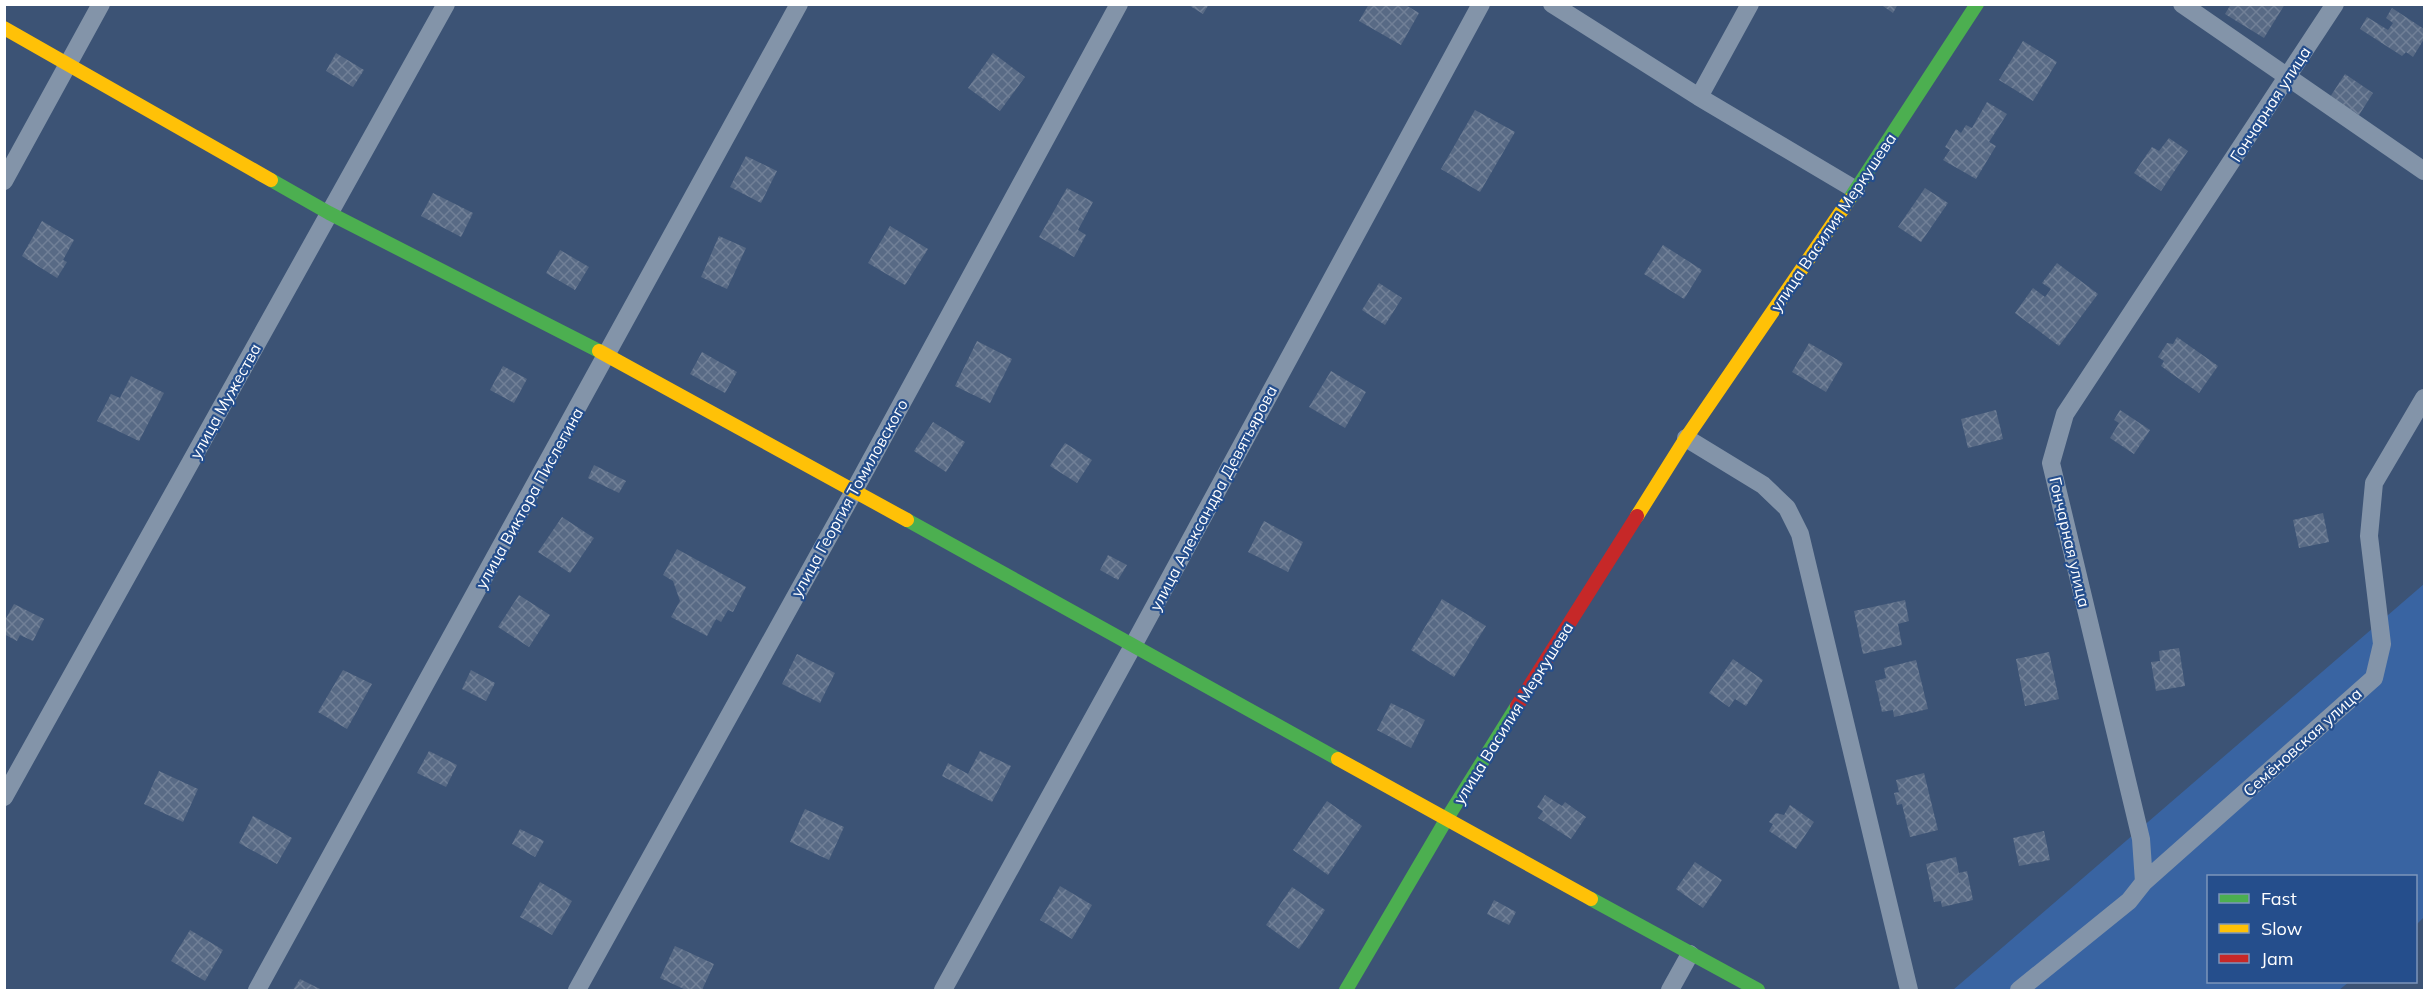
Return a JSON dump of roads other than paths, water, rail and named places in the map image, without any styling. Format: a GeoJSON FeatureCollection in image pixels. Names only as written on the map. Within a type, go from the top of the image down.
{"type":"FeatureCollection","features":[{"type":"Feature","properties":{"kind":"street"},"geometry":{"type":"LineString","coordinates":[[4,181],[101,4]]}},
{"type":"Feature","properties":{"kind":"street","name":"улица Мужества"},"geometry":{"type":"LineString","coordinates":[[4,797],[446,4]]}},
{"type":"Feature","properties":{"kind":"street","name":"улица Виктора Пислегина"},"geometry":{"type":"LineString","coordinates":[[257,990],[608,356],[799,4]]}},
{"type":"Feature","properties":{"kind":"street","name":"улица Георгия Томиловского"},"geometry":{"type":"LineString","coordinates":[[577,990],[854,491],[1119,4]]}},
{"type":"Feature","properties":{"kind":"street","name":"улица Александра Девятьярова"},"geometry":{"type":"LineString","coordinates":[[943,990],[1134,644],[1481,4]]}},
{"type":"Feature","properties":{"kind":"street"},"geometry":{"type":"LineString","coordinates":[[1552,4],[1699,97],[1856,190]]}},
{"type":"Feature","properties":{"kind":"street"},"geometry":{"type":"LineString","coordinates":[[1699,97],[1750,4]]}},
{"type":"Feature","properties":{"kind":"street","name":"улица Василия Меркушева"},"geometry":{"type":"LineString","coordinates":[[1346,990],[1446,820],[1686,438],[1856,190],[1977,4]]}},
{"type":"Feature","properties":{"kind":"street"},"geometry":{"type":"LineString","coordinates":[[2182,4],[2424,171]]}},
{"type":"Feature","properties":{"kind":"street","name":"Гончарная улица"},"geometry":{"type":"LineString","coordinates":[[2144,882],[2141,839],[2051,463],[2065,414],[2335,4]]}},
{"type":"Feature","properties":{"kind":"street"},"geometry":{"type":"LineString","coordinates":[[4,28],[329,213],[608,356],[1758,990]]}},
{"type":"Feature","properties":{"kind":"street","name":"Семёновская улица"},"geometry":{"type":"LineString","coordinates":[[2144,882],[2374,678],[2382,644],[2369,536],[2374,483],[2424,398]]}},
{"type":"Feature","properties":{"kind":"street"},"geometry":{"type":"LineString","coordinates":[[1686,438],[1763,485],[1787,508],[1800,534],[1909,990]]}},
{"type":"Feature","properties":{"kind":"street"},"geometry":{"type":"LineString","coordinates":[[2019,990],[2129,901],[2144,882]]}},
{"type":"Feature","properties":{"kind":"street"},"geometry":{"type":"LineString","coordinates":[[1670,990],[1690,954]]}}]}
